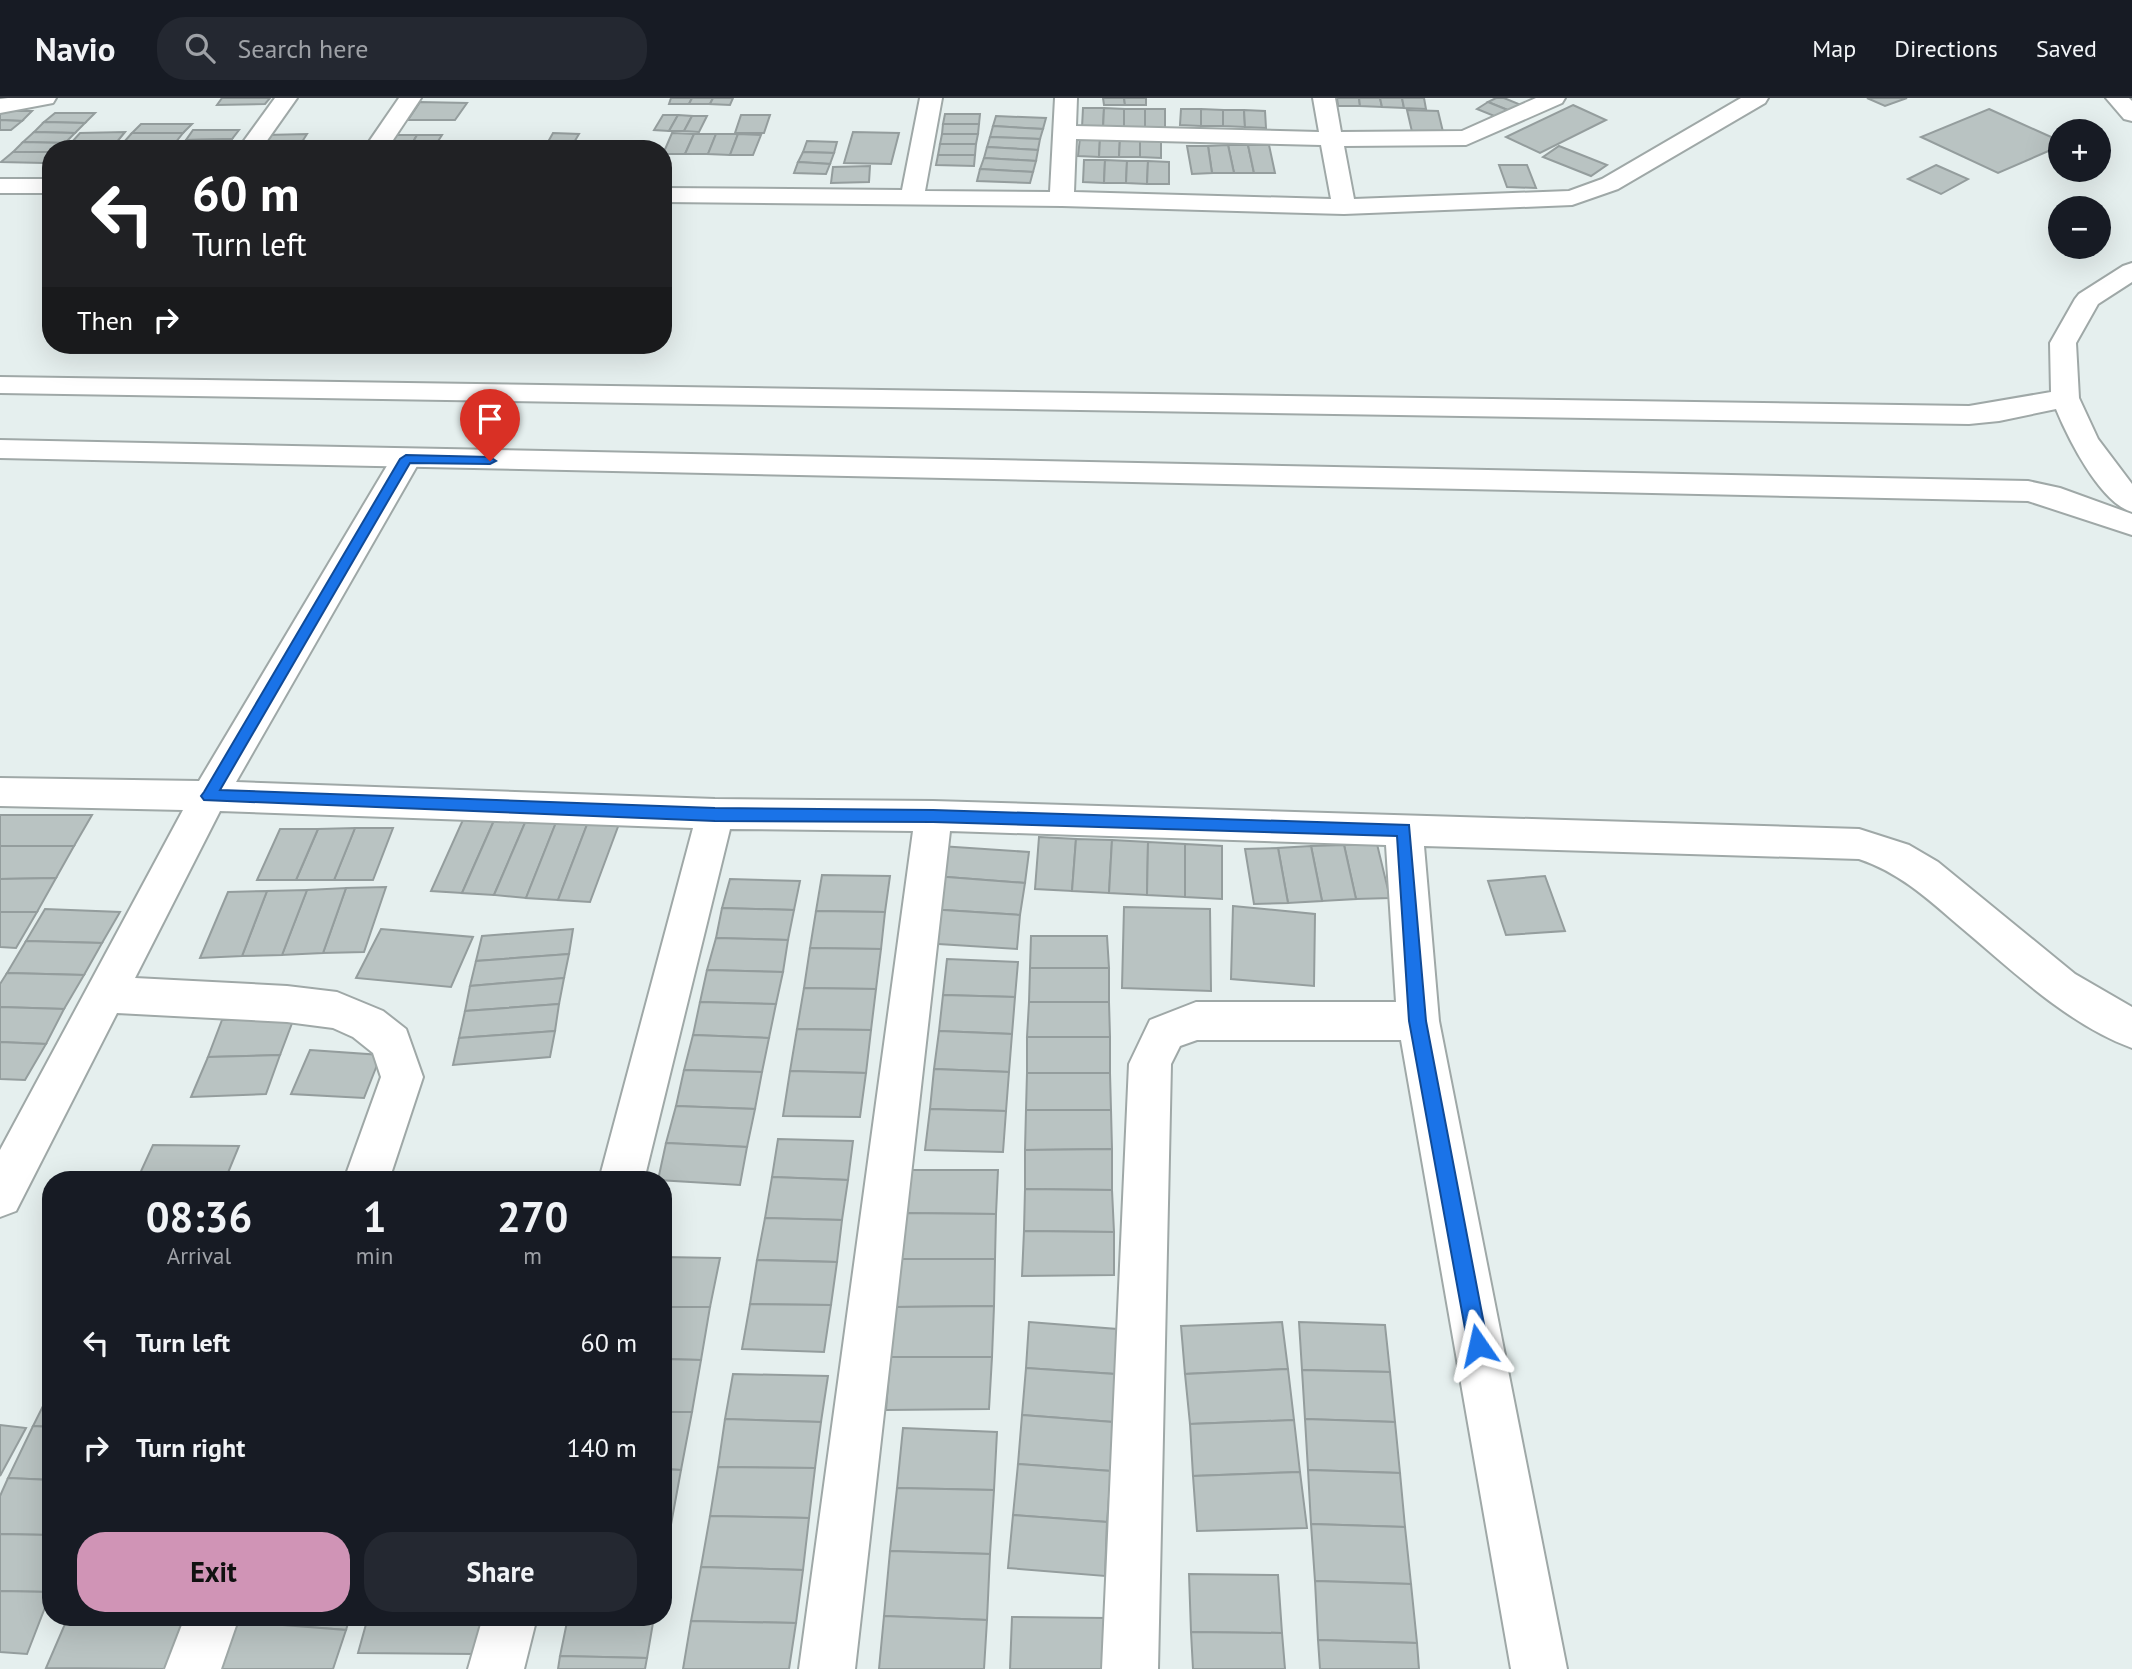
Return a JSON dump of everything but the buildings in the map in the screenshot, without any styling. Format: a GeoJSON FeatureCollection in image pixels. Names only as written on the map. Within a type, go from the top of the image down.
{"type":"FeatureCollection","features":[{"type":"Feature","properties":{"kind":"street"},"geometry":{"type":"LineString","coordinates":[[0,106],[45,98]]}},
{"type":"Feature","properties":{"kind":"street"},"geometry":{"type":"LineString","coordinates":[[255,140],[286,98]]}},
{"type":"Feature","properties":{"kind":"street"},"geometry":{"type":"LineString","coordinates":[[381,140],[410,98]]}},
{"type":"Feature","properties":{"kind":"street"},"geometry":{"type":"LineString","coordinates":[[912,197],[931,98]]}},
{"type":"Feature","properties":{"kind":"street"},"geometry":{"type":"LineString","coordinates":[[1062,199],[1066,98]]}},
{"type":"Feature","properties":{"kind":"street"},"geometry":{"type":"LineString","coordinates":[[1324,98],[1344,207]]}},
{"type":"Feature","properties":{"kind":"street"},"geometry":{"type":"LineString","coordinates":[[1065,132],[1332,139],[1466,138],[1554,98]]}},
{"type":"Feature","properties":{"kind":"street"},"geometry":{"type":"LineString","coordinates":[[672,195],[1062,199],[1344,207],[1572,198],[1610,184],[1757,98]]}},
{"type":"Feature","properties":{"kind":"street"},"geometry":{"type":"LineString","coordinates":[[2117,98],[2132,114]]}},
{"type":"Feature","properties":{"kind":"street"},"geometry":{"type":"LineString","coordinates":[[0,186],[42,186]]}},
{"type":"Feature","properties":{"kind":"street"},"geometry":{"type":"LineString","coordinates":[[2132,271],[2088,299],[2063,343],[2065,398],[2084,441],[2118,488],[2132,502]]}},
{"type":"Feature","properties":{"kind":"street"},"geometry":{"type":"LineString","coordinates":[[0,385],[1969,415],[1998,412],[2065,398]]}},
{"type":"Feature","properties":{"kind":"street"},"geometry":{"type":"LineString","coordinates":[[0,449],[2028,491],[2049,495],[2132,525]]}},
{"type":"Feature","properties":{"kind":"street"},"geometry":{"type":"LineString","coordinates":[[0,1195],[209,796],[406,459]]}},
{"type":"Feature","properties":{"kind":"street"},"geometry":{"type":"LineString","coordinates":[[2,794],[209,796],[715,814],[933,816],[1859,844],[1896,856],[1924,873],[2061,987],[2132,1029]]}},
{"type":"Feature","properties":{"kind":"street"},"geometry":{"type":"LineString","coordinates":[[623,1171],[715,814]]}},
{"type":"Feature","properties":{"kind":"street"},"geometry":{"type":"LineString","coordinates":[[827,1669],[933,816]]}},
{"type":"Feature","properties":{"kind":"street"},"geometry":{"type":"LineString","coordinates":[[1404,830],[1418,1021],[1539,1669]]}},
{"type":"Feature","properties":{"kind":"street"},"geometry":{"type":"LineString","coordinates":[[105,994],[287,1004],[337,1010],[368,1024],[391,1042],[402,1077],[369,1171]]}},
{"type":"Feature","properties":{"kind":"street"},"geometry":{"type":"LineString","coordinates":[[1130,1669],[1150,1064],[1165,1033],[1196,1021],[1418,1021]]}},
{"type":"Feature","properties":{"kind":"street"},"geometry":{"type":"LineString","coordinates":[[193,1669],[209,1626]]}},
{"type":"Feature","properties":{"kind":"street"},"geometry":{"type":"LineString","coordinates":[[496,1669],[508,1626]]}},
{"type":"Feature","properties":{"kind":"route"},"geometry":{"type":"LineString","coordinates":[[490,461],[406,459],[209,796],[715,814],[933,816],[1404,830],[1418,1021],[1478,1345]]}}]}
